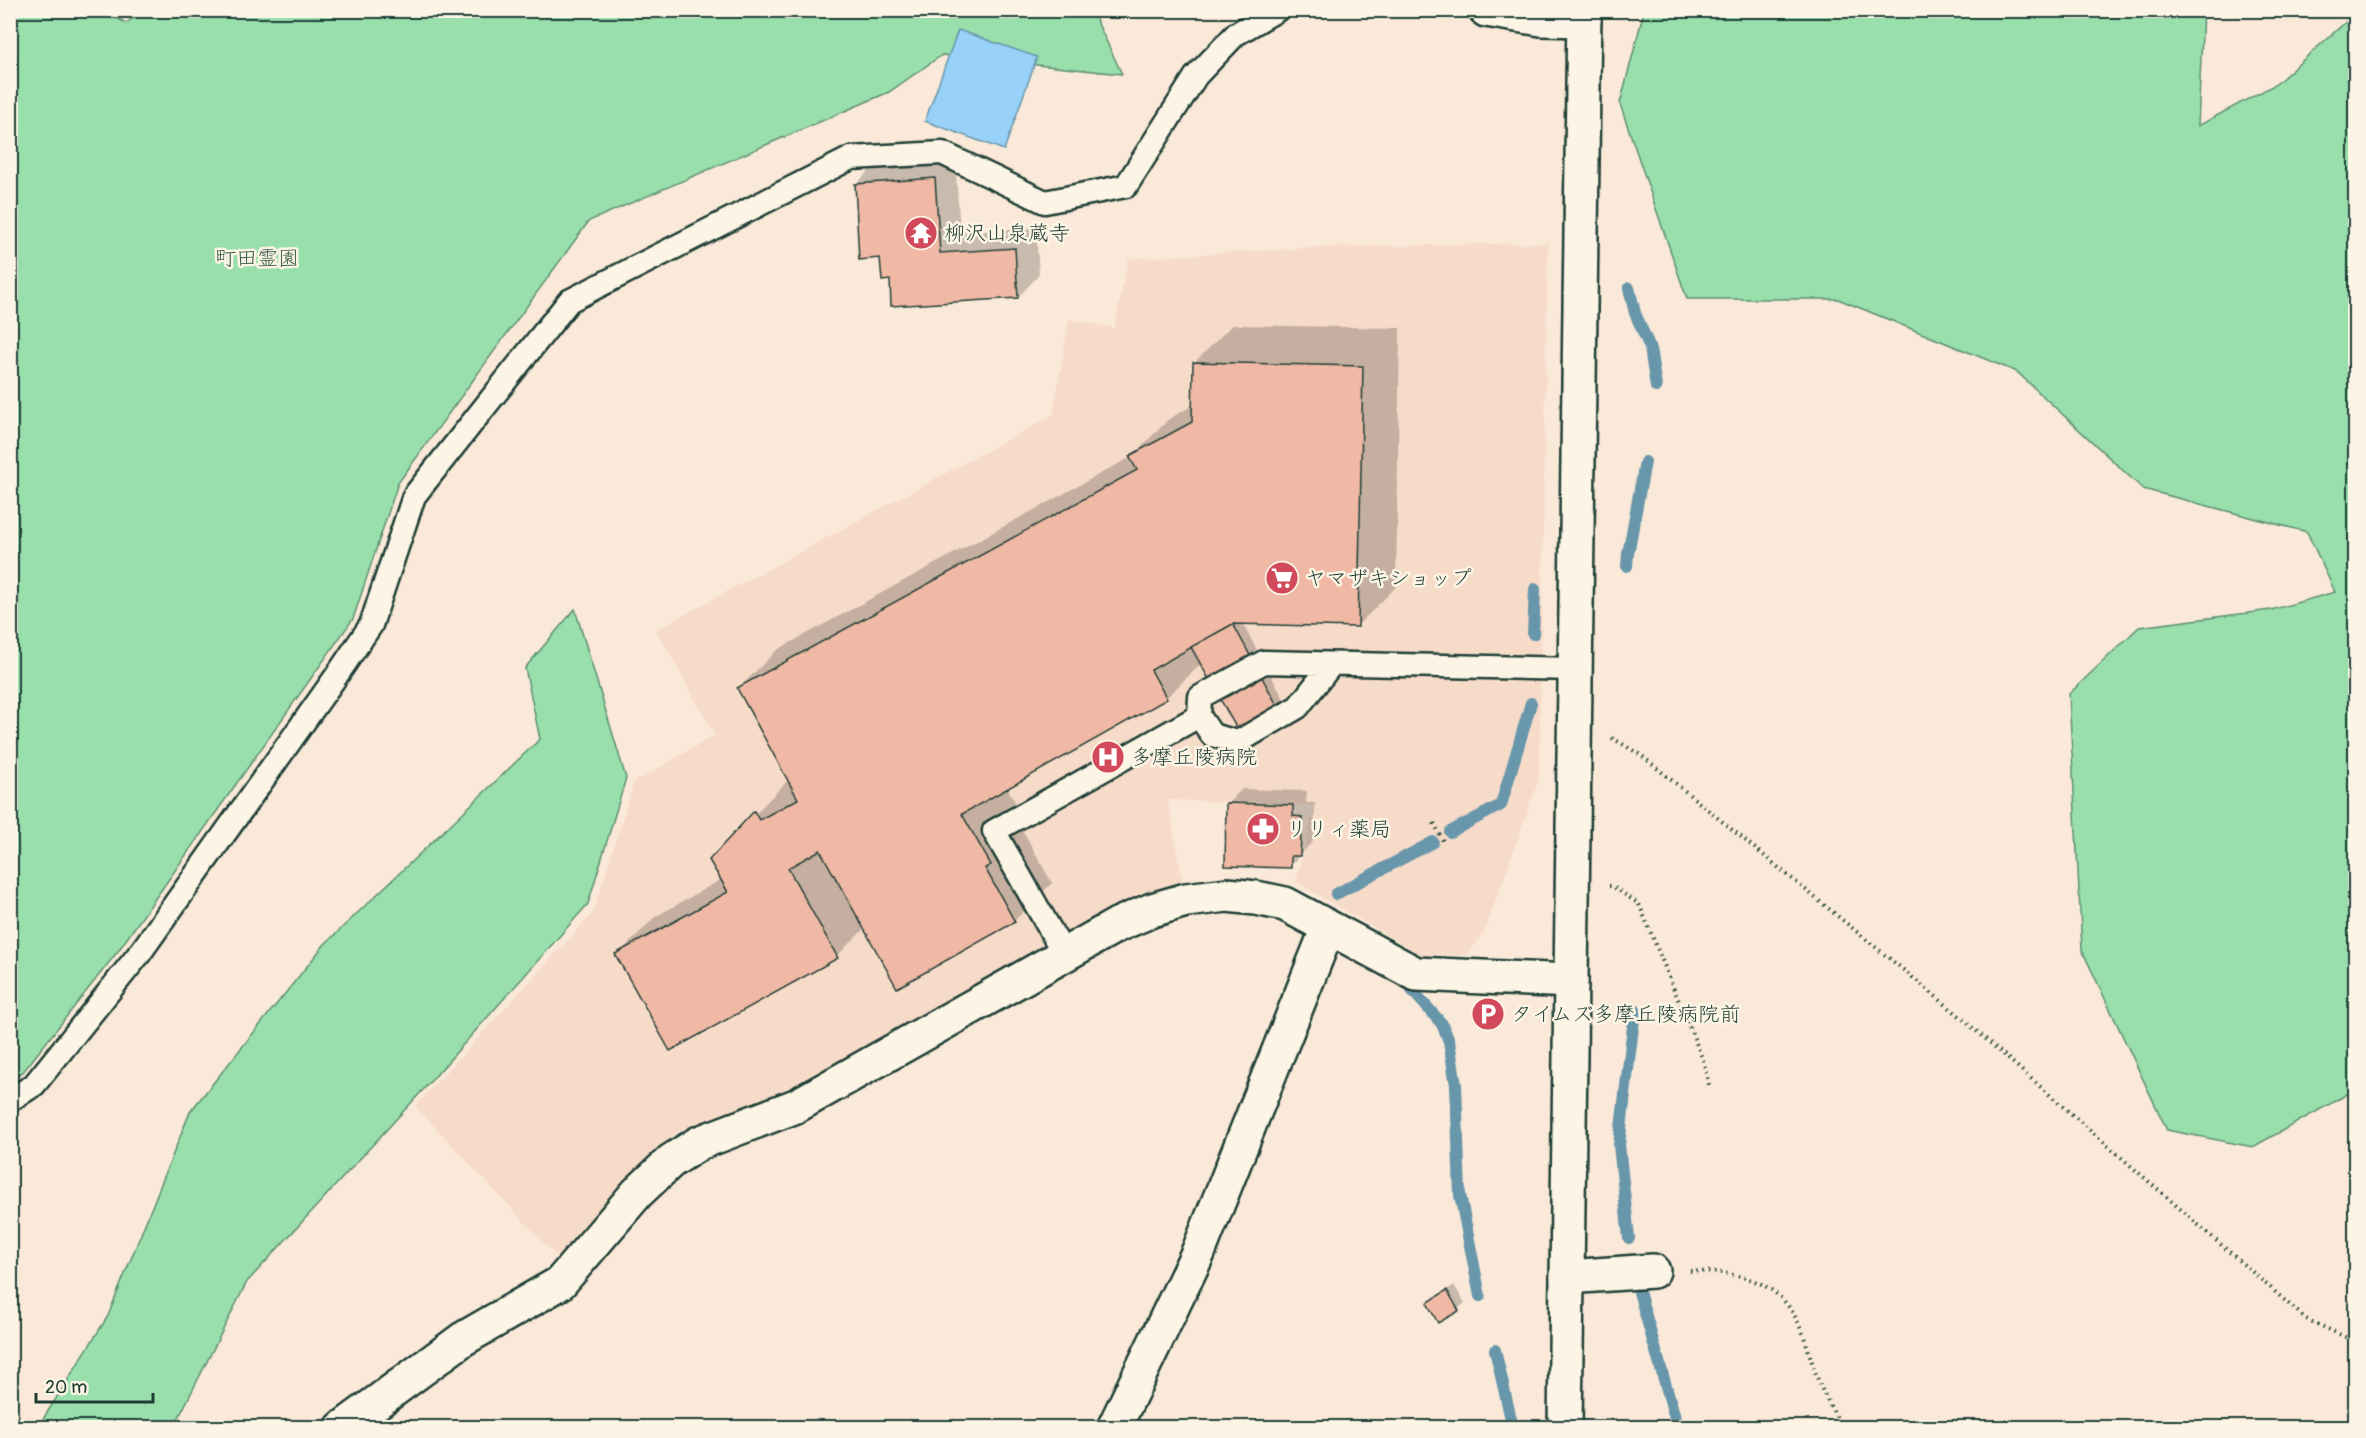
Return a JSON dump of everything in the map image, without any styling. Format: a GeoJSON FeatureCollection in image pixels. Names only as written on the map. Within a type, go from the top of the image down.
{"type":"FeatureCollection","features":[{"type":"Feature","properties":{"kind":"street"},"geometry":{"type":"LineString","coordinates":[[1486,10],[1541,19],[1584,15],[1565,1428]]}},
{"type":"Feature","properties":{"kind":"street"},"geometry":{"type":"LineString","coordinates":[[342,1428],[463,1339],[560,1283],[637,1193],[671,1161],[699,1143],[795,1106],[1064,954],[1117,925],[1152,910],[1186,900],[1227,895],[1256,898],[1285,904],[1416,974],[1571,981]]}},
{"type":"Feature","properties":{"kind":"street"},"geometry":{"type":"LineString","coordinates":[[1114,1428],[1198,1253],[1328,928]]}},
{"type":"Feature","properties":{"kind":"street"},"geometry":{"type":"LineString","coordinates":[[1567,1277],[1653,1271]]}},
{"type":"Feature","properties":{"kind":"lane"},"geometry":{"type":"LineString","coordinates":[[10,1101],[34,1085],[140,953],[335,678],[371,625],[414,496],[569,301],[851,158],[942,153],[1045,202],[1126,186],[1196,75],[1236,34],[1277,10]]}},
{"type":"Feature","properties":{"kind":"lane"},"geometry":{"type":"LineString","coordinates":[[1332,664],[1298,707],[1238,742],[1212,735],[1199,716],[1200,697],[1264,662],[1575,669]]}},
{"type":"Feature","properties":{"kind":"lane"},"geometry":{"type":"LineString","coordinates":[[1064,954],[994,831],[1199,716]]}},
{"type":"Feature","properties":{"kind":"path"},"geometry":{"type":"LineString","coordinates":[[1575,716],[1641,755],[1956,1013],[2306,1319],[2355,1342]]}},
{"type":"Feature","properties":{"kind":"path"},"geometry":{"type":"LineString","coordinates":[[1434,823],[1444,843]]}},
{"type":"Feature","properties":{"kind":"path"},"geometry":{"type":"LineString","coordinates":[[1572,884],[1612,886],[1639,904],[1703,1059],[1709,1085]]}},
{"type":"Feature","properties":{"kind":"path"},"geometry":{"type":"LineString","coordinates":[[1653,1271],[1725,1272],[1766,1285],[1783,1299],[1801,1327],[1819,1383],[1842,1428]]}},
{"type":"Feature","properties":{"kind":"shaded area","name":"多摩丘陵病院"},"geometry":{"type":"Polygon","coordinates":[[[1548,243],[1539,779],[1485,931],[1466,955],[1421,955],[1296,882],[1315,805],[1168,800],[1183,883],[1109,910],[786,1091],[677,1132],[647,1157],[602,1205],[560,1260],[415,1106],[593,913],[634,782],[715,735],[656,630],[1053,415],[1069,319],[1114,328],[1128,259],[1320,247],[1548,243]]]}},
{"type":"Feature","properties":{"kind":"green space","name":"町田霊園"},"geometry":{"type":"Polygon","coordinates":[[[145,10],[1092,11],[1122,74],[942,55],[889,92],[589,221],[398,483],[353,619],[118,951],[23,1072],[11,1079],[11,11],[105,11],[126,23],[145,10]]]}},
{"type":"Feature","properties":{"kind":"green space"},"geometry":{"type":"Polygon","coordinates":[[[2203,10],[2198,126],[2276,84],[2356,13],[2355,1090],[2253,1147],[2167,1130],[2082,950],[2069,694],[2139,627],[2271,610],[2335,592],[2307,532],[2143,489],[2017,372],[1838,299],[1687,299],[1620,104],[1644,11],[2203,10]]]}},
{"type":"Feature","properties":{"kind":"green space"},"geometry":{"type":"Polygon","coordinates":[[[575,609],[626,778],[588,904],[422,1091],[247,1282],[174,1427],[38,1427],[108,1316],[190,1112],[324,945],[540,739],[525,668],[575,609]]]}},
{"type":"Feature","properties":{"kind":"water"},"geometry":{"type":"Polygon","coordinates":[[[958,30],[1037,57],[1004,150],[925,121],[958,30]]]}},
{"type":"Feature","properties":{"kind":"building"},"geometry":{"type":"Polygon","coordinates":[[[935,178],[940,253],[1015,248],[1018,298],[891,306],[890,280],[882,281],[880,258],[859,260],[855,184],[935,178]]]}},
{"type":"Feature","properties":{"kind":"building"},"geometry":{"type":"Polygon","coordinates":[[[1193,362],[1363,366],[1358,627],[1233,624],[1151,670],[1167,699],[962,814],[991,865],[985,868],[1015,922],[897,988],[820,850],[788,868],[838,958],[670,1051],[615,954],[728,892],[709,860],[754,811],[759,820],[798,799],[737,688],[1137,470],[1129,456],[1192,422],[1193,362]]]}},
{"type":"Feature","properties":{"kind":"building"},"geometry":{"type":"Polygon","coordinates":[[[1233,624],[1278,707],[1237,729],[1191,647],[1233,624]]]}},
{"type":"Feature","properties":{"kind":"building"},"geometry":{"type":"Polygon","coordinates":[[[1226,803],[1293,805],[1293,816],[1302,817],[1300,856],[1291,856],[1291,868],[1225,866],[1226,803]]]}},
{"type":"Feature","properties":{"kind":"building"},"geometry":{"type":"Polygon","coordinates":[[[1447,1290],[1459,1311],[1438,1323],[1427,1303],[1447,1290]]]}},
{"type":"Feature","properties":{"kind":"waterway"},"geometry":{"type":"LineString","coordinates":[[1629,288],[1635,313],[1650,348],[1656,387]]}},
{"type":"Feature","properties":{"kind":"waterway"},"geometry":{"type":"LineString","coordinates":[[1627,566],[1645,462]]}},
{"type":"Feature","properties":{"kind":"waterway"},"geometry":{"type":"LineString","coordinates":[[1533,634],[1535,589]]}},
{"type":"Feature","properties":{"kind":"waterway"},"geometry":{"type":"LineString","coordinates":[[1450,832],[1501,805],[1531,703]]}},
{"type":"Feature","properties":{"kind":"waterway"},"geometry":{"type":"LineString","coordinates":[[1336,894],[1433,842]]}},
{"type":"Feature","properties":{"kind":"waterway"},"geometry":{"type":"LineString","coordinates":[[1412,990],[1442,1024],[1449,1041],[1456,1085],[1460,1195],[1480,1296]]}},
{"type":"Feature","properties":{"kind":"waterway"},"geometry":{"type":"LineString","coordinates":[[1629,1238],[1619,1145],[1635,1010]]}},
{"type":"Feature","properties":{"kind":"waterway"},"geometry":{"type":"LineString","coordinates":[[1639,1292],[1678,1428]]}},
{"type":"Feature","properties":{"kind":"waterway"},"geometry":{"type":"LineString","coordinates":[[1495,1350],[1513,1428]]}},
{"type":"Feature","properties":{"kind":"place","name":"柳沢山泉蔵寺"},"geometry":{"type":"Point","coordinates":[921,233]}},
{"type":"Feature","properties":{"kind":"place","name":"ヤマザキショップ"},"geometry":{"type":"Point","coordinates":[1282,578]}},
{"type":"Feature","properties":{"kind":"place","name":"多摩丘陵病院"},"geometry":{"type":"Point","coordinates":[1108,757]}},
{"type":"Feature","properties":{"kind":"place","name":"リリィ薬局"},"geometry":{"type":"Point","coordinates":[1263,829]}},
{"type":"Feature","properties":{"kind":"place","name":"タイムズ多摩丘陵病院前"},"geometry":{"type":"Point","coordinates":[1488,1014]}}]}
